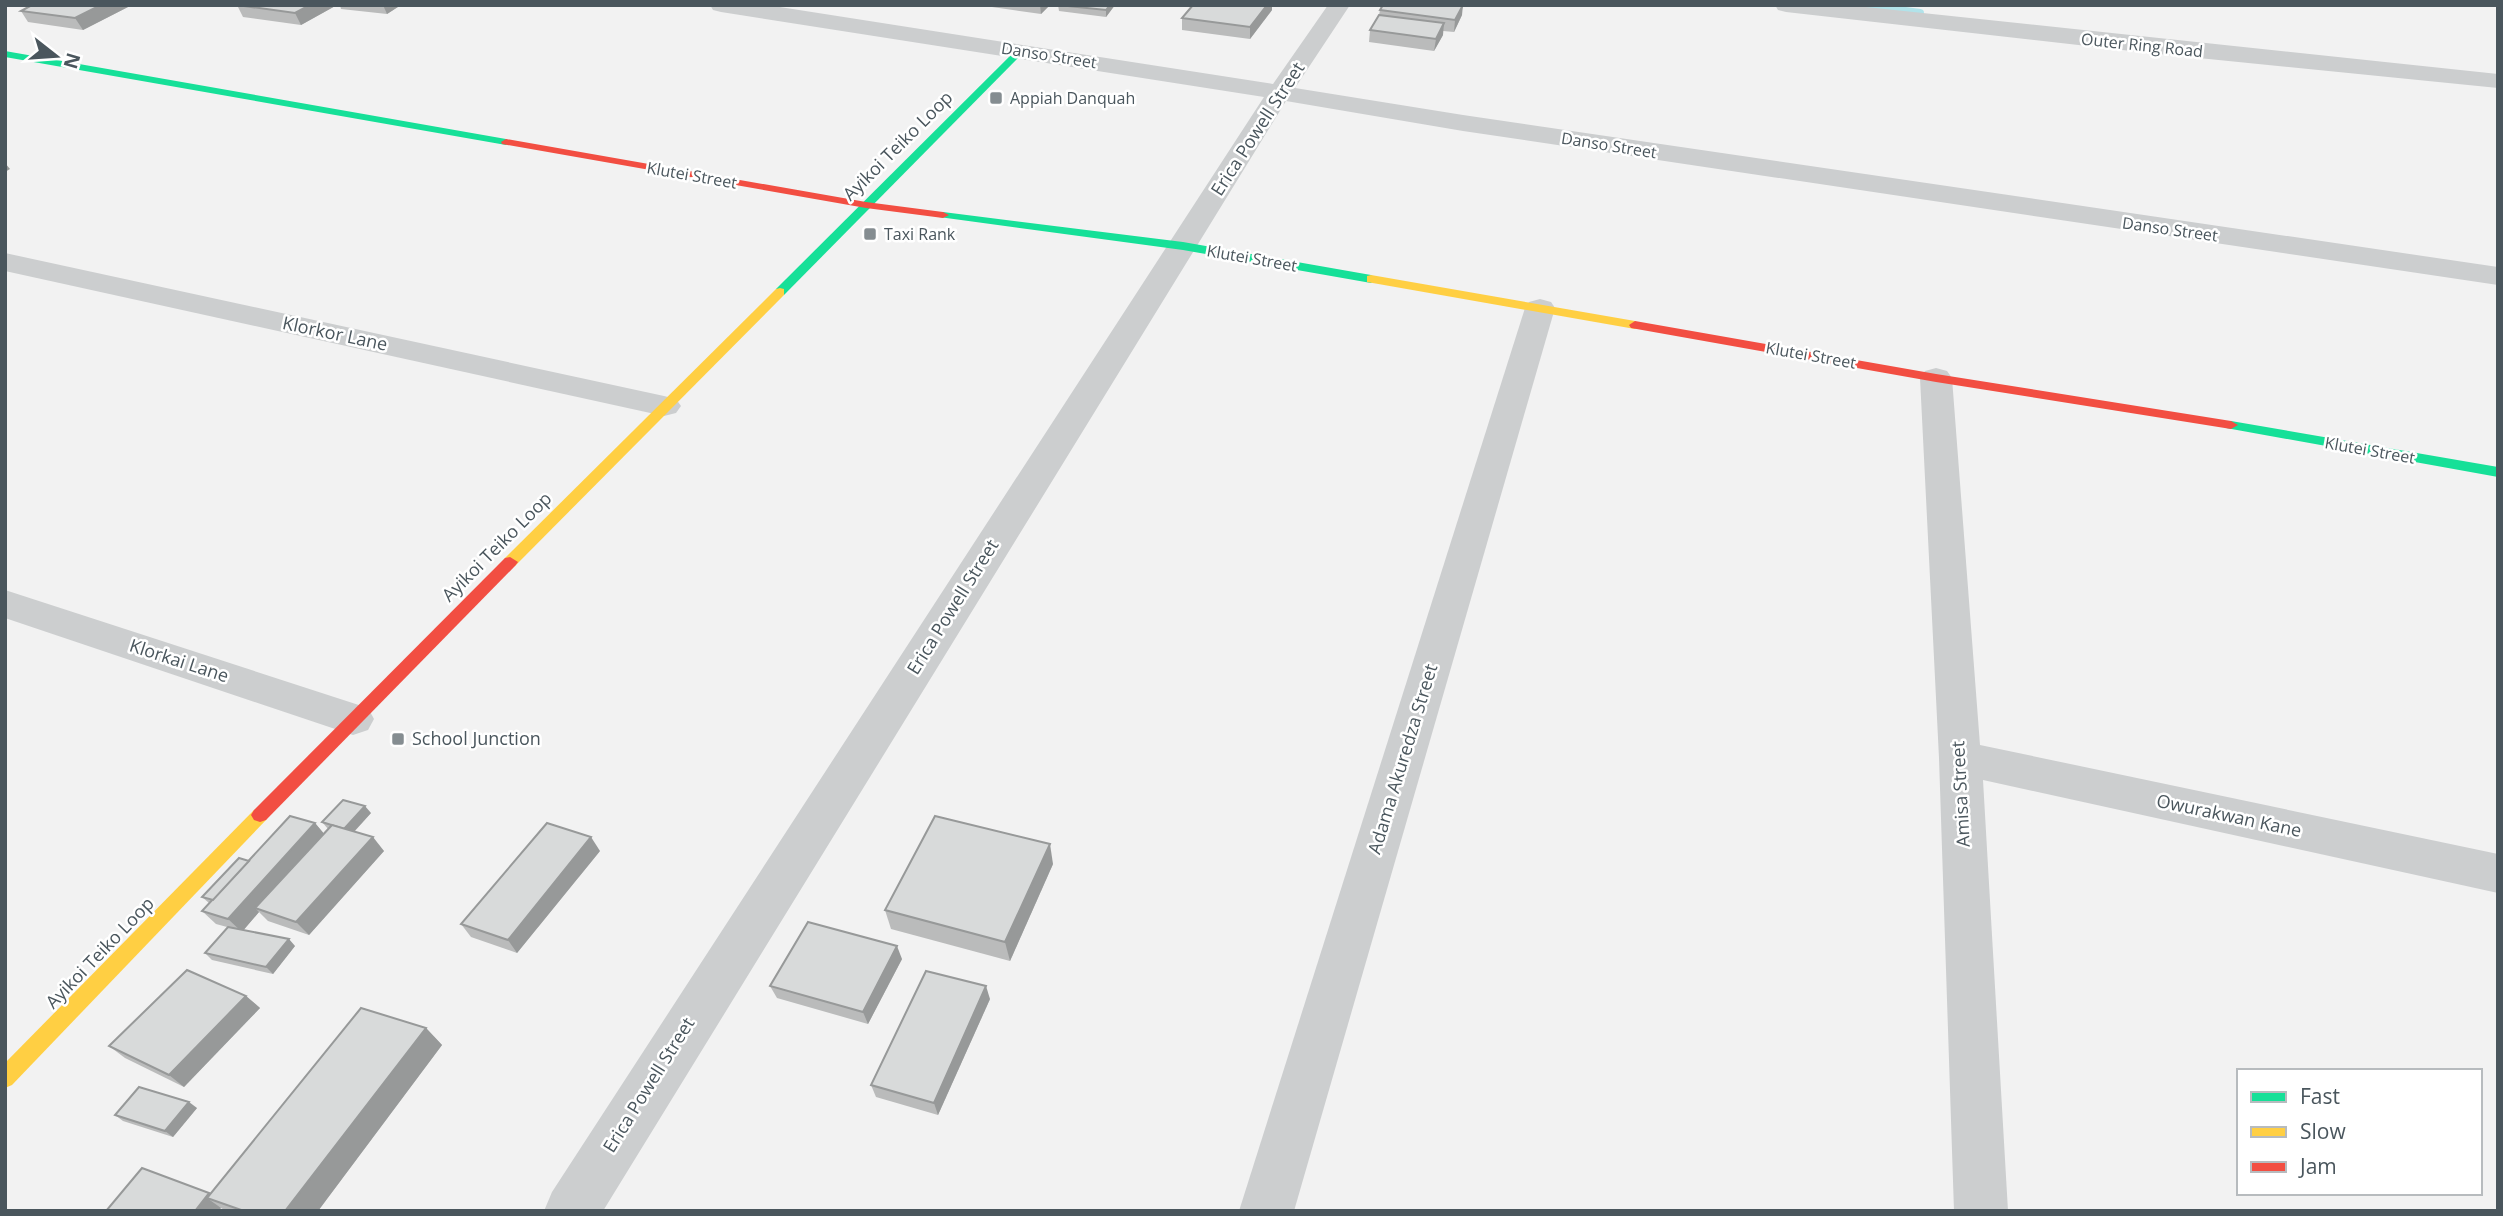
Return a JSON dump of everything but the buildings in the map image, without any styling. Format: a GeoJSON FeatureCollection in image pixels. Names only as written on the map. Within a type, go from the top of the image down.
{"type":"FeatureCollection","features":[{"type":"Feature","properties":{"kind":"street","name":"Danso Street"},"geometry":{"type":"LineString","coordinates":[[721,5],[1021,50],[1518,131],[2498,276]]}},
{"type":"Feature","properties":{"kind":"street","name":"Erica Powell Street"},"geometry":{"type":"LineString","coordinates":[[571,1211],[1279,93],[1339,5]]}},
{"type":"Feature","properties":{"kind":"street","name":"Outer Ring Road"},"geometry":{"type":"LineString","coordinates":[[1786,5],[2149,47],[2498,81]]}},
{"type":"Feature","properties":{"kind":"street","name":"Ayikoi Teiko Loop"},"geometry":{"type":"LineString","coordinates":[[5,1078],[353,719],[1021,50]]}},
{"type":"Feature","properties":{"kind":"street","name":"Klutei Street"},"geometry":{"type":"LineString","coordinates":[[5,54],[866,205],[1183,246],[1936,378],[2157,412],[2498,472]]}},
{"type":"Feature","properties":{"kind":"street","name":"Klorkor Lane"},"geometry":{"type":"LineString","coordinates":[[5,262],[664,407]]}},
{"type":"Feature","properties":{"kind":"street","name":"Adama Akuredza Street"},"geometry":{"type":"LineString","coordinates":[[1266,1211],[1540,308]]}},
{"type":"Feature","properties":{"kind":"street","name":"Amisa Street"},"geometry":{"type":"LineString","coordinates":[[1936,378],[1960,758],[1981,1211]]}},
{"type":"Feature","properties":{"kind":"street","name":"Klorkai Lane"},"geometry":{"type":"LineString","coordinates":[[5,604],[353,719]]}},
{"type":"Feature","properties":{"kind":"street","name":"Owurakwan Kane"},"geometry":{"type":"LineString","coordinates":[[1960,758],[2498,874]]}},
{"type":"Feature","properties":{"kind":"waterway"},"geometry":{"type":"LineString","coordinates":[[1861,5],[1920,13]]}},
{"type":"Feature","properties":{"kind":"traffic: fast"},"geometry":{"type":"LineString","coordinates":[[780,292],[1021,50]]}},
{"type":"Feature","properties":{"kind":"traffic: fast"},"geometry":{"type":"LineString","coordinates":[[5,54],[506,142]]}},
{"type":"Feature","properties":{"kind":"traffic: fast"},"geometry":{"type":"LineString","coordinates":[[943,215],[1183,246],[1371,279]]}},
{"type":"Feature","properties":{"kind":"traffic: fast"},"geometry":{"type":"LineString","coordinates":[[2231,425],[2498,472]]}},
{"type":"Feature","properties":{"kind":"traffic: slow"},"geometry":{"type":"LineString","coordinates":[[1371,279],[1635,325]]}},
{"type":"Feature","properties":{"kind":"traffic: slow"},"geometry":{"type":"LineString","coordinates":[[510,562],[780,292]]}},
{"type":"Feature","properties":{"kind":"traffic: slow"},"geometry":{"type":"LineString","coordinates":[[5,1078],[260,815]]}},
{"type":"Feature","properties":{"kind":"traffic: jam"},"geometry":{"type":"LineString","coordinates":[[506,142],[866,205],[943,215]]}},
{"type":"Feature","properties":{"kind":"traffic: jam"},"geometry":{"type":"LineString","coordinates":[[1635,325],[1936,378],[2231,425]]}},
{"type":"Feature","properties":{"kind":"traffic: jam"},"geometry":{"type":"LineString","coordinates":[[260,815],[510,562]]}},
{"type":"Feature","properties":{"kind":"place","name":"Appiah Danquah"},"geometry":{"type":"Point","coordinates":[996,98]}},
{"type":"Feature","properties":{"kind":"place","name":"Taxi Rank"},"geometry":{"type":"Point","coordinates":[870,234]}},
{"type":"Feature","properties":{"kind":"place","name":"School Junction"},"geometry":{"type":"Point","coordinates":[398,739]}}]}
